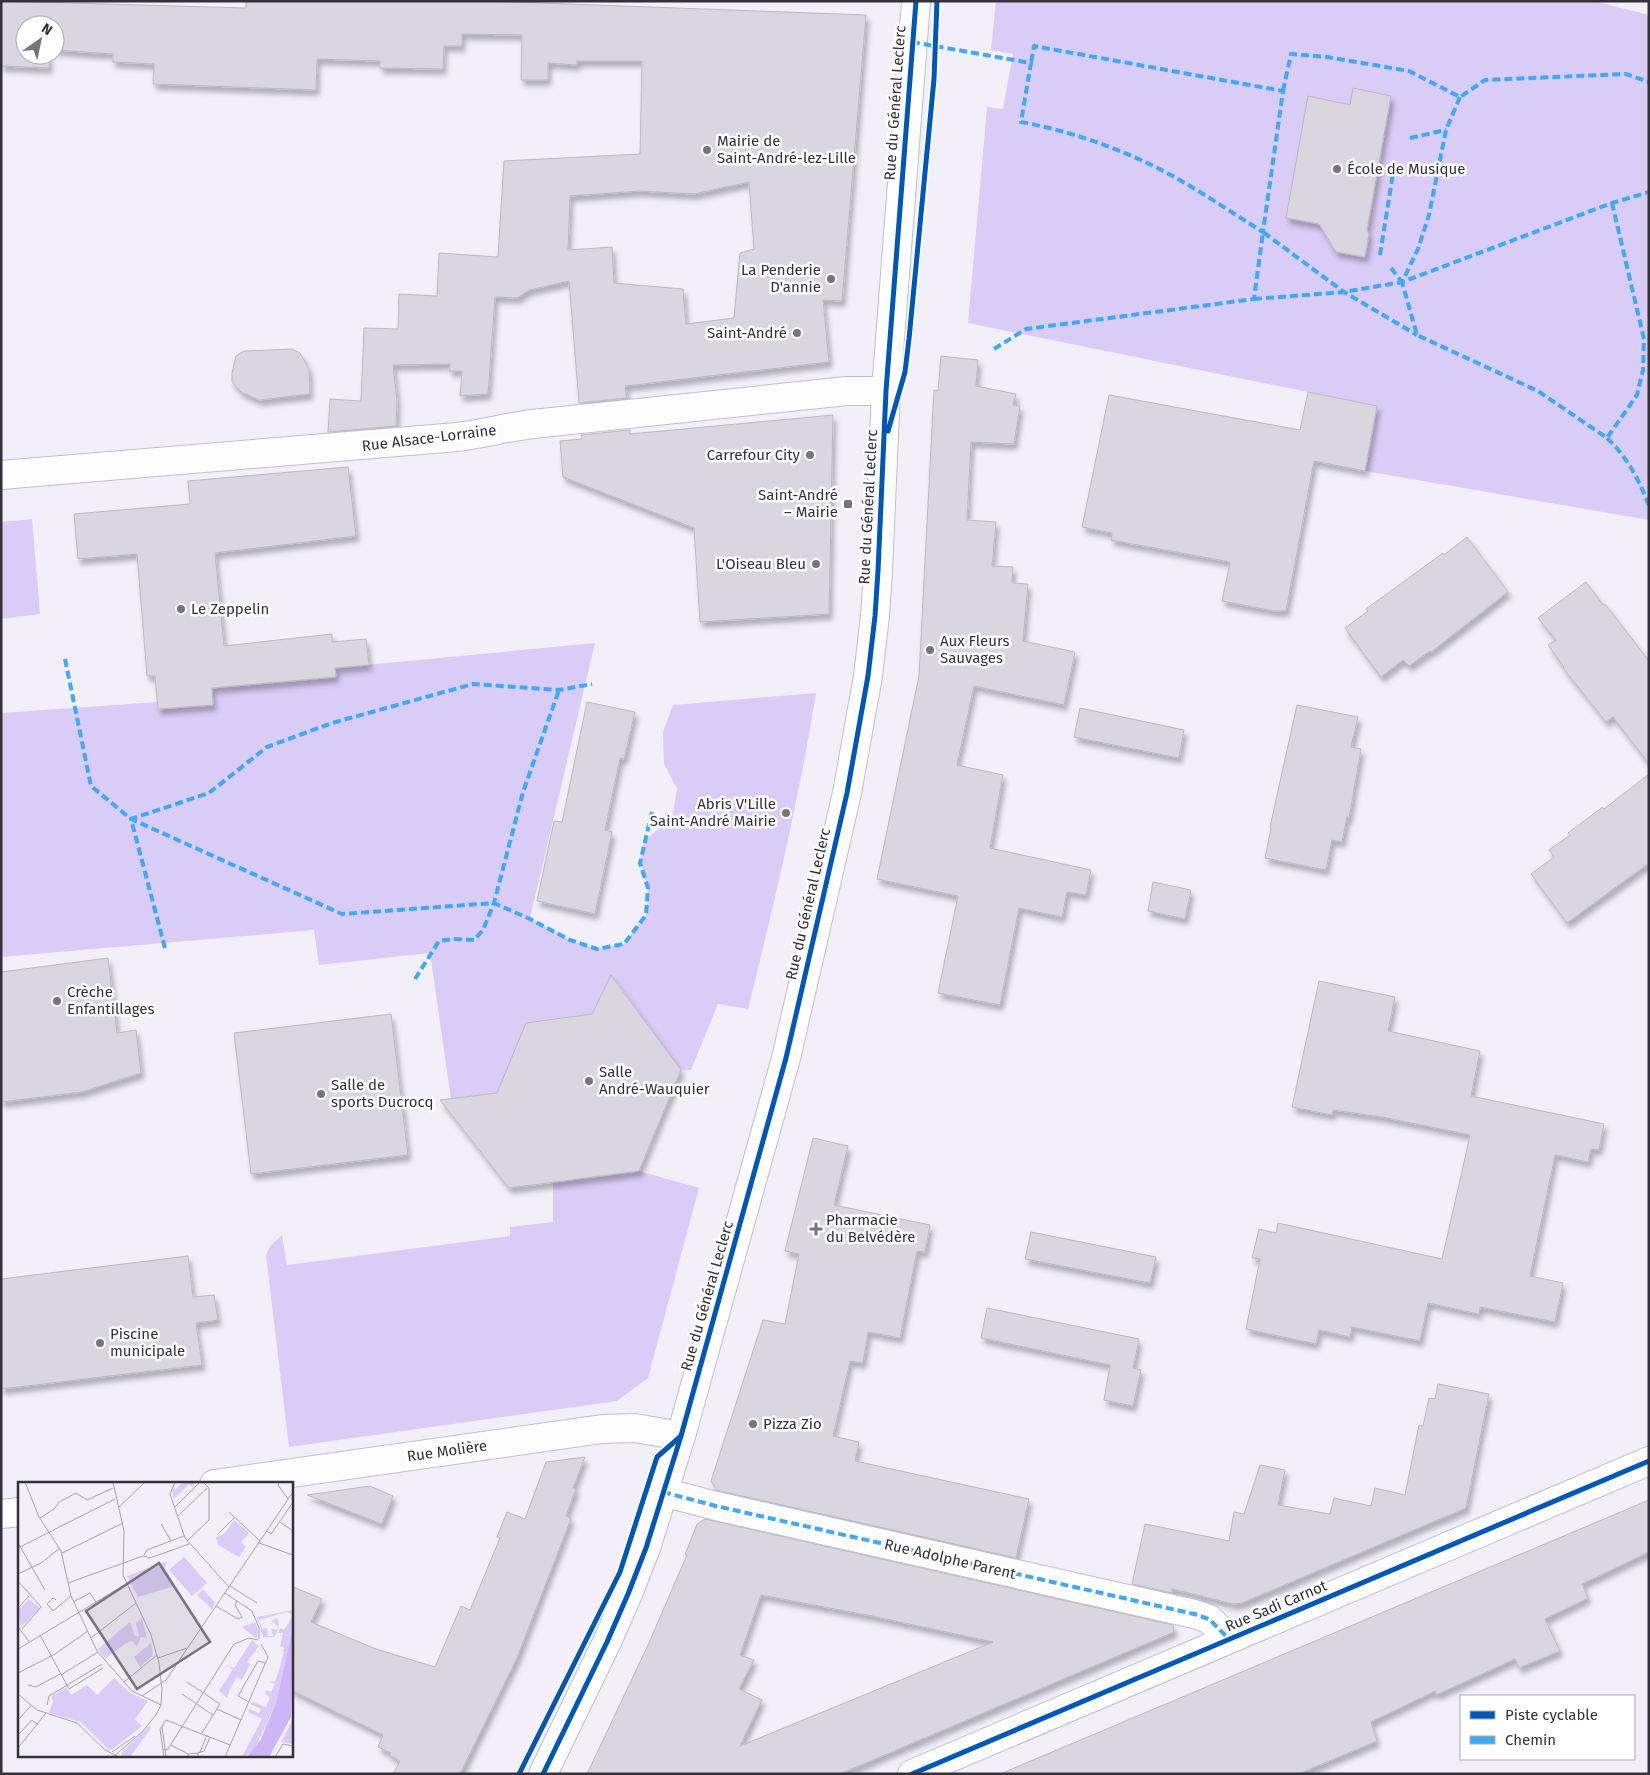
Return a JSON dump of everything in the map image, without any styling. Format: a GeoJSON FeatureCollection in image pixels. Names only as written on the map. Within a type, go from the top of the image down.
{"type":"FeatureCollection","features":[{"type":"Feature","properties":{"kind":"street","name":"Rue du Général Leclerc"},"geometry":{"type":"LineString","coordinates":[[543,1774],[608,1642],[646,1548],[681,1436],[786,1058],[847,793],[868,676],[875,616],[886,391],[916,1]]}},
{"type":"Feature","properties":{"kind":"street","name":"Rue Alsace-Lorraine"},"geometry":{"type":"LineString","coordinates":[[1,475],[457,438],[511,427],[543,423],[847,391],[886,391]]}},
{"type":"Feature","properties":{"kind":"street","name":"Rue Molière"},"geometry":{"type":"LineString","coordinates":[[228,1482],[602,1429],[635,1428],[681,1436]]}},
{"type":"Feature","properties":{"kind":"street","name":"Rue Sadi Carnot"},"geometry":{"type":"LineString","coordinates":[[912,1774],[1649,1461]]}},
{"type":"Feature","properties":{"kind":"street","name":"Rue Adolphe Parent"},"geometry":{"type":"LineString","coordinates":[[663,1492],[716,1506],[1194,1614],[1209,1619],[1229,1639]]}},
{"type":"Feature","properties":{"kind":"street"},"geometry":{"type":"LineString","coordinates":[[1,1514],[18,1512]]}},
{"type":"Feature","properties":{"kind":"shaded area"},"geometry":{"type":"Polygon","coordinates":[[[996,1],[1594,1],[1649,15],[1649,520],[1365,471],[1377,406],[968,323],[987,107],[1003,109],[1013,54],[991,50],[996,1]]]}},
{"type":"Feature","properties":{"kind":"shaded area"},"geometry":{"type":"Polygon","coordinates":[[[32,519],[40,614],[1,619],[1,522],[32,519]]]}},
{"type":"Feature","properties":{"kind":"shaded area"},"geometry":{"type":"Polygon","coordinates":[[[595,643],[530,918],[570,940],[597,949],[624,944],[646,915],[648,888],[640,863],[644,841],[672,818],[677,789],[664,764],[663,732],[673,705],[816,693],[794,812],[748,1009],[718,1004],[691,1070],[681,1070],[617,982],[606,985],[592,1014],[497,1093],[451,1099],[430,953],[319,965],[314,930],[1,957],[1,713],[157,702],[158,709],[213,705],[212,688],[336,677],[335,668],[595,643]]]}},
{"type":"Feature","properties":{"kind":"shaded area"},"geometry":{"type":"Polygon","coordinates":[[[639,1171],[699,1188],[648,1378],[617,1401],[289,1447],[266,1255],[271,1245],[282,1235],[287,1265],[510,1236],[510,1227],[553,1222],[553,1182],[639,1171]]]}},
{"type":"Feature","properties":{"kind":"building"},"geometry":{"type":"Polygon","coordinates":[[[1,1],[246,8],[246,1],[487,1],[866,15],[842,301],[823,300],[829,362],[625,386],[627,398],[579,403],[569,281],[529,290],[517,298],[495,297],[488,394],[460,396],[462,371],[449,371],[450,364],[393,365],[397,401],[396,426],[328,432],[330,399],[361,401],[364,328],[398,329],[399,294],[437,296],[439,253],[498,257],[504,161],[640,154],[642,61],[577,61],[577,65],[548,63],[548,80],[521,80],[522,35],[462,34],[462,46],[444,46],[443,69],[380,68],[380,61],[317,59],[316,90],[153,84],[154,64],[113,62],[113,54],[65,51],[65,15],[15,15],[15,65],[49,65],[49,68],[1,66],[1,1]],[[749,182],[694,194],[639,191],[570,196],[568,250],[612,247],[614,283],[683,289],[686,324],[734,318],[740,253],[754,249],[749,182]]]}},
{"type":"Feature","properties":{"kind":"building","name":"École de Musique"},"geometry":{"type":"Polygon","coordinates":[[[1353,88],[1391,96],[1367,230],[1369,234],[1365,257],[1336,252],[1319,224],[1286,218],[1308,96],[1350,105],[1353,88]]]}},
{"type":"Feature","properties":{"kind":"building"},"geometry":{"type":"Polygon","coordinates":[[[292,349],[300,353],[309,369],[310,394],[259,400],[241,392],[232,382],[236,356],[244,351],[292,349]]]}},
{"type":"Feature","properties":{"kind":"building"},"geometry":{"type":"Polygon","coordinates":[[[941,356],[978,360],[976,386],[1016,394],[1013,405],[1020,406],[1014,444],[971,442],[967,520],[996,522],[992,566],[1013,567],[1012,583],[1028,584],[1023,641],[1075,652],[1064,705],[974,686],[957,765],[1003,775],[990,848],[1091,870],[1086,895],[1067,892],[1062,917],[1019,908],[1000,1005],[938,993],[958,896],[877,879],[919,676],[934,390],[938,391],[941,356]]]}},
{"type":"Feature","properties":{"kind":"building"},"geometry":{"type":"Polygon","coordinates":[[[1308,392],[1377,406],[1365,471],[1314,461],[1286,611],[1274,611],[1222,601],[1230,562],[1111,540],[1112,533],[1082,527],[1109,395],[1300,430],[1308,392]]]}},
{"type":"Feature","properties":{"kind":"building"},"geometry":{"type":"Polygon","coordinates":[[[833,415],[829,614],[700,622],[694,528],[563,477],[560,441],[582,439],[581,435],[630,430],[630,434],[833,415]]]}},
{"type":"Feature","properties":{"kind":"building","name":"Le Zeppelin"},"geometry":{"type":"Polygon","coordinates":[[[348,467],[356,536],[215,553],[224,646],[332,634],[332,642],[366,639],[369,665],[335,668],[336,677],[212,688],[213,705],[158,709],[155,676],[147,676],[137,554],[78,559],[74,514],[190,504],[188,481],[348,467]]]}},
{"type":"Feature","properties":{"kind":"building"},"geometry":{"type":"Polygon","coordinates":[[[1467,537],[1508,592],[1431,652],[1409,666],[1403,660],[1381,677],[1345,628],[1368,611],[1366,609],[1467,537]]]}},
{"type":"Feature","properties":{"kind":"building"},"geometry":{"type":"Polygon","coordinates":[[[1586,582],[1649,661],[1649,764],[1613,717],[1606,722],[1563,668],[1548,645],[1556,640],[1538,618],[1586,582]]]}},
{"type":"Feature","properties":{"kind":"building"},"geometry":{"type":"Polygon","coordinates":[[[587,702],[635,712],[624,759],[620,758],[605,830],[612,832],[595,914],[537,901],[554,821],[562,822],[587,702]]]}},
{"type":"Feature","properties":{"kind":"building"},"geometry":{"type":"Polygon","coordinates":[[[1297,705],[1358,717],[1351,747],[1361,749],[1349,818],[1347,817],[1342,842],[1332,840],[1326,870],[1265,858],[1297,705]]]}},
{"type":"Feature","properties":{"kind":"building"},"geometry":{"type":"Polygon","coordinates":[[[1080,708],[1184,730],[1179,758],[1074,737],[1080,708]]]}},
{"type":"Feature","properties":{"kind":"building"},"geometry":{"type":"Polygon","coordinates":[[[1649,774],[1649,863],[1567,923],[1531,874],[1554,857],[1549,850],[1570,835],[1568,833],[1603,807],[1604,809],[1649,774]]]}},
{"type":"Feature","properties":{"kind":"building"},"geometry":{"type":"Polygon","coordinates":[[[1153,882],[1191,890],[1185,919],[1148,911],[1153,882]]]}},
{"type":"Feature","properties":{"kind":"building","name":"Crèche Enfantillages"},"geometry":{"type":"Polygon","coordinates":[[[108,958],[117,1033],[136,1030],[141,1073],[82,1092],[1,1102],[1,972],[108,958]]]}},
{"type":"Feature","properties":{"kind":"building","name":"Salle André-Wauquier"},"geometry":{"type":"Polygon","coordinates":[[[611,975],[681,1070],[639,1171],[509,1188],[440,1100],[497,1093],[526,1023],[592,1014],[611,975]]]}},
{"type":"Feature","properties":{"kind":"building"},"geometry":{"type":"Polygon","coordinates":[[[1319,981],[1395,997],[1388,1031],[1480,1051],[1471,1096],[1604,1124],[1599,1150],[1591,1149],[1588,1162],[1555,1155],[1530,1276],[1563,1283],[1555,1322],[1480,1307],[1479,1314],[1428,1303],[1420,1341],[1352,1327],[1350,1337],[1319,1330],[1316,1344],[1246,1329],[1260,1259],[1252,1258],[1259,1229],[1276,1233],[1278,1223],[1442,1259],[1470,1135],[1382,1117],[1333,1110],[1332,1115],[1292,1107],[1319,981]]]}},
{"type":"Feature","properties":{"kind":"building","name":"Salle de sports Ducrocq"},"geometry":{"type":"Polygon","coordinates":[[[391,1014],[408,1155],[251,1174],[234,1033],[391,1014]]]}},
{"type":"Feature","properties":{"kind":"building"},"geometry":{"type":"Polygon","coordinates":[[[813,1138],[848,1146],[834,1205],[930,1225],[925,1252],[917,1251],[900,1338],[868,1332],[863,1363],[850,1361],[833,1436],[859,1442],[855,1461],[1029,1499],[1016,1558],[720,1491],[717,1490],[711,1481],[763,1320],[785,1324],[799,1254],[785,1251],[813,1138]]]}},
{"type":"Feature","properties":{"kind":"building"},"geometry":{"type":"Polygon","coordinates":[[[1031,1232],[1156,1257],[1150,1283],[1025,1259],[1031,1232]]]}},
{"type":"Feature","properties":{"kind":"building","name":"Piscine municipale"},"geometry":{"type":"Polygon","coordinates":[[[188,1256],[193,1297],[214,1295],[218,1320],[196,1323],[202,1365],[1,1389],[1,1279],[188,1256]]]}},
{"type":"Feature","properties":{"kind":"building"},"geometry":{"type":"Polygon","coordinates":[[[987,1308],[1139,1339],[1133,1368],[1141,1370],[1133,1406],[1104,1400],[1110,1365],[981,1338],[987,1308]]]}},
{"type":"Feature","properties":{"kind":"building"},"geometry":{"type":"Polygon","coordinates":[[[1438,1384],[1489,1394],[1466,1508],[1242,1603],[1233,1604],[1172,1589],[1172,1593],[1132,1584],[1145,1524],[1229,1541],[1234,1512],[1244,1514],[1260,1465],[1285,1470],[1278,1505],[1330,1514],[1334,1498],[1371,1506],[1375,1488],[1405,1495],[1419,1425],[1423,1426],[1429,1398],[1435,1399],[1438,1384]]]}},
{"type":"Feature","properties":{"kind":"building"},"geometry":{"type":"Polygon","coordinates":[[[585,1457],[573,1488],[576,1489],[566,1516],[571,1519],[517,1658],[460,1774],[393,1774],[400,1761],[389,1755],[391,1753],[378,1747],[383,1735],[292,1690],[292,1586],[322,1599],[311,1622],[376,1649],[435,1667],[461,1606],[470,1610],[500,1538],[497,1537],[507,1512],[525,1519],[546,1462],[585,1457]]]}},
{"type":"Feature","properties":{"kind":"building"},"geometry":{"type":"Polygon","coordinates":[[[370,1486],[393,1496],[382,1524],[307,1495],[370,1486]]]}},
{"type":"Feature","properties":{"kind":"building"},"geometry":{"type":"Polygon","coordinates":[[[1649,1500],[1649,1552],[1582,1584],[1588,1598],[1545,1619],[1560,1651],[1519,1668],[1515,1659],[1436,1695],[1435,1691],[1371,1722],[1377,1741],[1298,1774],[1000,1774],[1649,1500]]]}},
{"type":"Feature","properties":{"kind":"building"},"geometry":{"type":"Polygon","coordinates":[[[705,1519],[1173,1625],[1174,1632],[840,1774],[587,1774],[648,1645],[687,1555],[685,1555],[697,1524],[705,1519]],[[761,1595],[740,1655],[754,1660],[739,1689],[762,1700],[740,1746],[993,1642],[761,1595]]]}},
{"type":"Feature","properties":{"kind":"marked path"},"geometry":{"type":"LineString","coordinates":[[912,42],[1031,63],[1021,122],[1078,136],[1134,157],[1184,182],[1263,232],[1283,91],[1034,46],[1031,63]]}},
{"type":"Feature","properties":{"kind":"marked path"},"geometry":{"type":"LineString","coordinates":[[1283,91],[1291,54],[1327,57],[1409,71],[1460,97],[1485,80],[1626,74],[1649,82]]}},
{"type":"Feature","properties":{"kind":"marked path"},"geometry":{"type":"LineString","coordinates":[[1460,97],[1446,130],[1429,215],[1418,249],[1402,282],[1417,335],[1538,391],[1607,438],[1637,395],[1643,370],[1644,339],[1612,203]]}},
{"type":"Feature","properties":{"kind":"marked path"},"geometry":{"type":"LineString","coordinates":[[1410,138],[1446,130]]}},
{"type":"Feature","properties":{"kind":"marked path"},"geometry":{"type":"LineString","coordinates":[[1380,255],[1394,167]]}},
{"type":"Feature","properties":{"kind":"marked path"},"geometry":{"type":"LineString","coordinates":[[1254,299],[1344,292],[1402,282],[1612,203],[1649,192]]}},
{"type":"Feature","properties":{"kind":"marked path"},"geometry":{"type":"LineString","coordinates":[[994,349],[1026,329],[1254,299],[1263,232],[1344,292],[1417,335]]}},
{"type":"Feature","properties":{"kind":"marked path"},"geometry":{"type":"LineString","coordinates":[[1391,268],[1402,282]]}},
{"type":"Feature","properties":{"kind":"marked path"},"geometry":{"type":"LineString","coordinates":[[1607,438],[1621,453],[1632,470],[1649,506]]}},
{"type":"Feature","properties":{"kind":"marked path"},"geometry":{"type":"LineString","coordinates":[[65,659],[91,786],[131,819],[342,914],[494,903],[570,940],[597,949],[624,944],[646,915],[648,888],[640,863],[652,812]]}},
{"type":"Feature","properties":{"kind":"marked path"},"geometry":{"type":"LineString","coordinates":[[165,948],[131,819],[209,793],[267,747],[332,723],[473,684],[559,690],[592,684]]}},
{"type":"Feature","properties":{"kind":"marked path"},"geometry":{"type":"LineString","coordinates":[[415,979],[439,941],[454,939],[474,940],[483,930],[494,903],[523,792],[559,690]]}},
{"type":"Feature","properties":{"kind":"marked path"},"geometry":{"type":"LineString","coordinates":[[663,1492],[716,1506],[1194,1614],[1209,1619],[1229,1639]]}},
{"type":"Feature","properties":{"kind":"cycle path"},"geometry":{"type":"LineString","coordinates":[[543,1774],[607,1642],[628,1594],[646,1548],[681,1436],[786,1058],[847,793],[868,676],[875,616],[886,391],[916,1]]}},
{"type":"Feature","properties":{"kind":"cycle path"},"geometry":{"type":"LineString","coordinates":[[888,431],[905,372],[909,339],[934,79],[937,1]]}},
{"type":"Feature","properties":{"kind":"cycle path"},"geometry":{"type":"LineString","coordinates":[[519,1774],[620,1572],[657,1457],[681,1436]]}},
{"type":"Feature","properties":{"kind":"cycle path"},"geometry":{"type":"LineString","coordinates":[[912,1774],[1649,1461]]}},
{"type":"Feature","properties":{"kind":"place","name":"Mairie de Saint-André-lez-Lille"},"geometry":{"type":"Point","coordinates":[707,150]}},
{"type":"Feature","properties":{"kind":"place","name":"École de Musique"},"geometry":{"type":"Point","coordinates":[1337,169]}},
{"type":"Feature","properties":{"kind":"place","name":"La Penderie D'annie"},"geometry":{"type":"Point","coordinates":[831,279]}},
{"type":"Feature","properties":{"kind":"place","name":"Saint-André"},"geometry":{"type":"Point","coordinates":[797,333]}},
{"type":"Feature","properties":{"kind":"place","name":"Carrefour City"},"geometry":{"type":"Point","coordinates":[810,455]}},
{"type":"Feature","properties":{"kind":"place","name":"Saint-André – Mairie"},"geometry":{"type":"Point","coordinates":[848,504]}},
{"type":"Feature","properties":{"kind":"place","name":"L'Oiseau Bleu"},"geometry":{"type":"Point","coordinates":[816,564]}},
{"type":"Feature","properties":{"kind":"place","name":"Le Zeppelin"},"geometry":{"type":"Point","coordinates":[181,609]}},
{"type":"Feature","properties":{"kind":"place","name":"Aux Fleurs Sauvages"},"geometry":{"type":"Point","coordinates":[930,650]}},
{"type":"Feature","properties":{"kind":"place","name":"Abris V'Lille Saint-André Mairie"},"geometry":{"type":"Point","coordinates":[786,813]}},
{"type":"Feature","properties":{"kind":"place","name":"Crèche Enfantillages"},"geometry":{"type":"Point","coordinates":[57,1001]}},
{"type":"Feature","properties":{"kind":"place","name":"Salle André-Wauquier"},"geometry":{"type":"Point","coordinates":[589,1081]}},
{"type":"Feature","properties":{"kind":"place","name":"Salle de sports Ducrocq"},"geometry":{"type":"Point","coordinates":[321,1094]}},
{"type":"Feature","properties":{"kind":"place","name":"Pharmacie du Belvédère"},"geometry":{"type":"Point","coordinates":[816,1229]}},
{"type":"Feature","properties":{"kind":"place","name":"Piscine municipale"},"geometry":{"type":"Point","coordinates":[100,1343]}},
{"type":"Feature","properties":{"kind":"place","name":"Pizza Zio"},"geometry":{"type":"Point","coordinates":[753,1424]}}]}
